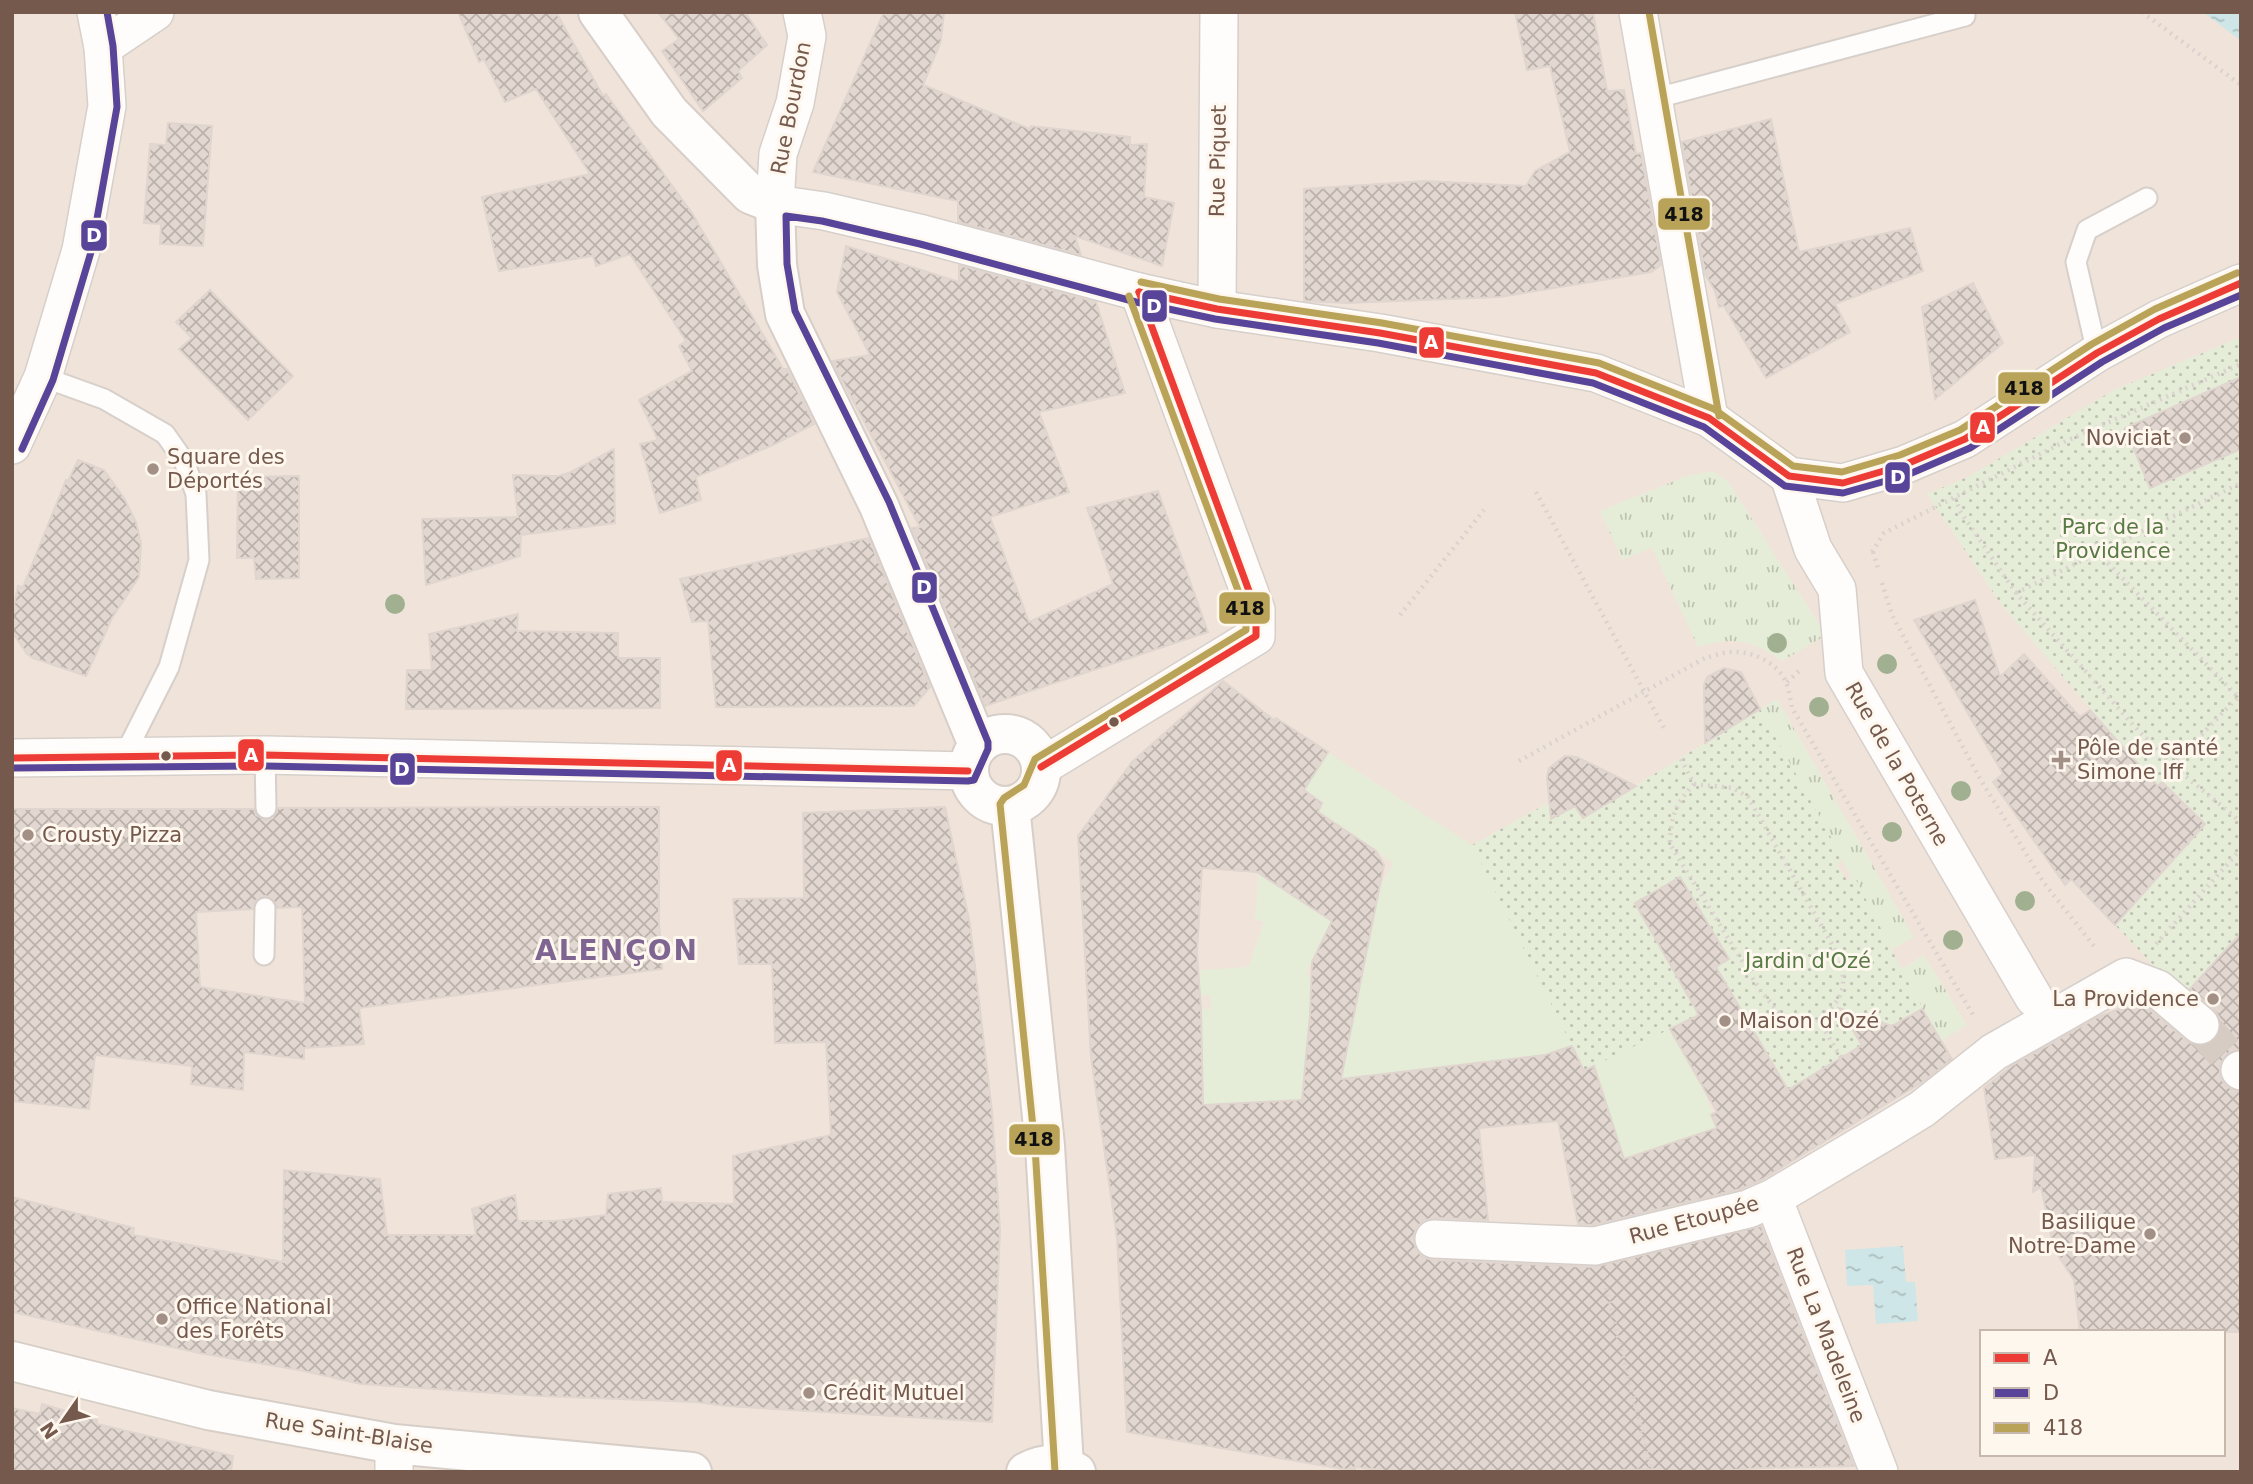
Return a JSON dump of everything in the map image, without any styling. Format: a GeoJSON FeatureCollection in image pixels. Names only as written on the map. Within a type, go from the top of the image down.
{"type":"FeatureCollection","features":[{"type":"Feature","properties":{"kind":"street"},"geometry":{"type":"LineString","coordinates":[[12,445],[43,377],[81,250],[107,106],[103,47],[96,12]]}},
{"type":"Feature","properties":{"kind":"street"},"geometry":{"type":"LineString","coordinates":[[103,47],[155,12]]}},
{"type":"Feature","properties":{"kind":"street"},"geometry":{"type":"LineString","coordinates":[[598,12],[669,112],[750,194],[775,204],[824,211],[923,234],[1139,292],[1217,309],[1380,333],[1596,373],[1709,418],[1789,476],[1843,482],[1904,466],[1965,439],[2097,353],[2159,319],[2241,284]]}},
{"type":"Feature","properties":{"kind":"street","name":"Rue Bourdon"},"geometry":{"type":"LineString","coordinates":[[775,204],[778,154],[795,103],[807,36],[802,12]]}},
{"type":"Feature","properties":{"kind":"street","name":"Rue Piquet"},"geometry":{"type":"LineString","coordinates":[[1217,309],[1219,12]]}},
{"type":"Feature","properties":{"kind":"street"},"geometry":{"type":"LineString","coordinates":[[1638,12],[1709,418]]}},
{"type":"Feature","properties":{"kind":"street"},"geometry":{"type":"LineString","coordinates":[[775,204],[777,265],[785,314],[879,506],[973,758],[971,783],[986,802],[1010,806],[1020,803],[1036,788],[1040,778],[1038,755],[1031,745],[1011,734],[988,738],[973,758]]}},
{"type":"Feature","properties":{"kind":"street"},"geometry":{"type":"LineString","coordinates":[[1041,766],[1256,636],[1256,610],[1139,292]]}},
{"type":"Feature","properties":{"kind":"street","name":"Rue de la Poterne"},"geometry":{"type":"LineString","coordinates":[[1789,476],[1813,549],[1837,589],[1844,673],[2041,1009]]}},
{"type":"Feature","properties":{"kind":"street"},"geometry":{"type":"LineString","coordinates":[[12,758],[265,755],[973,758]]}},
{"type":"Feature","properties":{"kind":"street"},"geometry":{"type":"LineString","coordinates":[[1010,806],[1045,1146],[1070,1469],[1050,1464],[1037,1466],[1026,1472]]}},
{"type":"Feature","properties":{"kind":"street"},"geometry":{"type":"LineString","coordinates":[[2041,1009],[2126,977],[2158,989],[2200,1025]]}},
{"type":"Feature","properties":{"kind":"street","name":"Rue Etoupée"},"geometry":{"type":"LineString","coordinates":[[1434,1239],[1595,1246],[1748,1209],[1773,1198],[1922,1109],[1994,1052],[2041,1009]]}},
{"type":"Feature","properties":{"kind":"street","name":"Rue La Madeleine"},"geometry":{"type":"LineString","coordinates":[[1773,1198],[1879,1472]]}},
{"type":"Feature","properties":{"kind":"street","name":"Rue Saint-Blaise"},"geometry":{"type":"LineString","coordinates":[[12,1361],[394,1458],[692,1472]]}},
{"type":"Feature","properties":{"kind":"lane"},"geometry":{"type":"LineString","coordinates":[[1653,99],[1965,16]]}},
{"type":"Feature","properties":{"kind":"lane"},"geometry":{"type":"LineString","coordinates":[[2097,353],[2076,262],[2087,230],[2147,198]]}},
{"type":"Feature","properties":{"kind":"lane"},"geometry":{"type":"LineString","coordinates":[[43,377],[104,399],[165,434],[184,461],[196,494],[199,560],[169,667],[124,757]]}},
{"type":"Feature","properties":{"kind":"lane"},"geometry":{"type":"LineString","coordinates":[[265,755],[266,808]]}},
{"type":"Feature","properties":{"kind":"lane"},"geometry":{"type":"LineString","coordinates":[[264,955],[265,908]]}},
{"type":"Feature","properties":{"kind":"path"},"geometry":{"type":"LineString","coordinates":[[2142,12],[2241,85]]}},
{"type":"Feature","properties":{"kind":"path"},"geometry":{"type":"LineString","coordinates":[[2241,364],[2066,441],[1884,533],[1873,552],[1892,615],[1979,777],[2044,883],[2084,937],[2126,977],[2241,849]]}},
{"type":"Feature","properties":{"kind":"path"},"geometry":{"type":"LineString","coordinates":[[2016,593],[2241,483]]}},
{"type":"Feature","properties":{"kind":"path"},"geometry":{"type":"LineString","coordinates":[[1536,492],[1665,730]]}},
{"type":"Feature","properties":{"kind":"path"},"geometry":{"type":"LineString","coordinates":[[1955,498],[1960,511],[2016,593],[2172,765],[2241,822]]}},
{"type":"Feature","properties":{"kind":"path"},"geometry":{"type":"LineString","coordinates":[[1400,615],[1483,510]]}},
{"type":"Feature","properties":{"kind":"path"},"geometry":{"type":"LineString","coordinates":[[2098,553],[2240,697],[2172,765]]}},
{"type":"Feature","properties":{"kind":"path"},"geometry":{"type":"LineString","coordinates":[[1519,761],[1704,658],[1731,651],[1764,660],[1779,671],[1787,682],[1791,708],[1994,1052]]}},
{"type":"Feature","properties":{"kind":"path"},"geometry":{"type":"LineString","coordinates":[[1681,759],[1694,784]]}},
{"type":"Feature","properties":{"kind":"path"},"geometry":{"type":"LineString","coordinates":[[1694,784],[1733,788],[1748,797],[1841,960],[1844,982],[1838,1002],[1818,1020],[1780,1014],[1773,1006],[1760,990],[1670,844],[1671,820],[1679,800],[1694,784]]}},
{"type":"Feature","properties":{"kind":"path"},"geometry":{"type":"LineString","coordinates":[[1818,1020],[1842,1057]]}},
{"type":"Feature","properties":{"kind":"path"},"geometry":{"type":"LineString","coordinates":[[1595,1246],[1652,1472]]}},
{"type":"Feature","properties":{"kind":"shaded area"},"geometry":{"type":"Polygon","coordinates":[[[12,12],[2241,12],[2241,1472],[12,1472],[12,12]]]}},
{"type":"Feature","properties":{"kind":"green space","name":"Parc de la Providence"},"geometry":{"type":"Polygon","coordinates":[[[2241,337],[2241,933],[2183,996],[2115,925],[2161,783],[2116,825],[2124,748],[2000,603],[1927,494],[1970,476],[2114,390],[2241,337]]]}},
{"type":"Feature","properties":{"kind":"green space"},"geometry":{"type":"Polygon","coordinates":[[[1713,471],[1729,483],[1826,635],[1782,661],[1762,648],[1742,642],[1722,642],[1698,647],[1652,548],[1622,560],[1600,511],[1687,476],[1713,471]]]}},
{"type":"Feature","properties":{"kind":"green space"},"geometry":{"type":"Polygon","coordinates":[[[1777,699],[1914,937],[1891,950],[1760,709],[1777,699]]]}},
{"type":"Feature","properties":{"kind":"green space","name":"Jardin d'Ozé"},"geometry":{"type":"Polygon","coordinates":[[[1760,709],[1843,859],[1837,864],[1847,880],[1854,876],[1922,1009],[1883,1032],[1852,1029],[1862,1045],[1788,1090],[1716,967],[1728,959],[1680,878],[1635,904],[1699,1015],[1584,1071],[1472,845],[1548,803],[1557,816],[1575,806],[1583,818],[1760,709]]]}},
{"type":"Feature","properties":{"kind":"green space"},"geometry":{"type":"Polygon","coordinates":[[[1329,753],[1472,845],[1572,1046],[1545,1055],[1342,1079],[1354,1008],[1338,956],[1315,955],[1305,975],[1327,977],[1312,1099],[1190,1106],[1195,1010],[1211,1009],[1210,995],[1177,996],[1175,972],[1249,967],[1264,921],[1255,920],[1259,872],[1323,915],[1355,927],[1394,863],[1317,812],[1304,790],[1329,753]]]}},
{"type":"Feature","properties":{"kind":"green space"},"geometry":{"type":"Polygon","coordinates":[[[1924,955],[1967,1025],[1941,1041],[1901,969],[1924,955]]]}},
{"type":"Feature","properties":{"kind":"green space"},"geometry":{"type":"Polygon","coordinates":[[[1670,1029],[1693,1069],[1697,1069],[1717,1128],[1624,1159],[1594,1066],[1670,1029]]]}},
{"type":"Feature","properties":{"kind":"water"},"geometry":{"type":"Polygon","coordinates":[[[2203,12],[2241,12],[2241,41],[2203,12]]]}},
{"type":"Feature","properties":{"kind":"water"},"geometry":{"type":"Polygon","coordinates":[[[1903,1246],[1906,1282],[1915,1282],[1918,1321],[1876,1324],[1873,1285],[1847,1286],[1845,1250],[1903,1246]]]}},
{"type":"Feature","properties":{"kind":"building"},"geometry":{"type":"Polygon","coordinates":[[[458,12],[556,12],[603,96],[606,94],[692,213],[783,369],[787,369],[814,424],[773,445],[696,477],[701,500],[660,513],[640,444],[658,440],[639,400],[692,371],[679,346],[686,341],[630,254],[596,266],[593,256],[499,271],[482,197],[590,174],[536,89],[505,102],[484,59],[479,62],[458,12]]]}},
{"type":"Feature","properties":{"kind":"building"},"geometry":{"type":"Polygon","coordinates":[[[658,12],[745,12],[767,45],[738,71],[742,78],[703,111],[662,51],[679,39],[658,12]]]}},
{"type":"Feature","properties":{"kind":"building"},"geometry":{"type":"Polygon","coordinates":[[[884,12],[944,12],[941,41],[923,85],[1030,129],[1031,126],[1130,137],[1130,145],[1147,144],[1144,197],[1174,203],[1162,266],[1075,236],[1081,255],[958,222],[958,201],[813,172],[884,12]]]}},
{"type":"Feature","properties":{"kind":"building"},"geometry":{"type":"Polygon","coordinates":[[[1515,12],[1593,12],[1607,91],[1624,90],[1636,154],[1641,153],[1661,265],[1651,272],[1500,297],[1347,303],[1304,301],[1304,189],[1425,181],[1526,186],[1535,171],[1570,152],[1550,66],[1527,70],[1515,12]]]}},
{"type":"Feature","properties":{"kind":"building"},"geometry":{"type":"Polygon","coordinates":[[[1771,119],[1799,252],[1910,228],[1923,271],[1835,304],[1850,332],[1766,378],[1724,306],[1719,307],[1715,291],[1705,274],[1682,142],[1771,119]]]}},
{"type":"Feature","properties":{"kind":"building"},"geometry":{"type":"Polygon","coordinates":[[[168,123],[212,126],[203,246],[160,244],[161,224],[144,223],[150,144],[166,145],[168,123]]]}},
{"type":"Feature","properties":{"kind":"building"},"geometry":{"type":"Polygon","coordinates":[[[846,246],[959,282],[959,265],[1096,302],[1125,393],[1039,412],[1069,492],[990,517],[1029,622],[1113,584],[1087,508],[1158,491],[1208,632],[985,706],[912,528],[920,527],[832,361],[870,355],[837,292],[846,246]]]}},
{"type":"Feature","properties":{"kind":"building"},"geometry":{"type":"Polygon","coordinates":[[[1973,283],[2003,343],[1935,399],[1922,307],[1973,283]]]}},
{"type":"Feature","properties":{"kind":"building"},"geometry":{"type":"Polygon","coordinates":[[[210,290],[293,376],[248,420],[179,349],[192,338],[176,322],[210,290]]]}},
{"type":"Feature","properties":{"kind":"building","name":"Noviciat"},"geometry":{"type":"Polygon","coordinates":[[[2241,377],[2241,449],[2150,488],[2125,428],[2241,377]]]}},
{"type":"Feature","properties":{"kind":"building"},"geometry":{"type":"Polygon","coordinates":[[[614,449],[615,523],[521,535],[520,556],[426,585],[422,519],[518,517],[513,475],[559,476],[614,449]]]}},
{"type":"Feature","properties":{"kind":"building"},"geometry":{"type":"Polygon","coordinates":[[[78,460],[104,470],[124,498],[136,522],[141,543],[139,577],[112,618],[86,676],[33,658],[27,654],[12,632],[12,615],[18,586],[23,587],[66,480],[68,481],[78,460]]]}},
{"type":"Feature","properties":{"kind":"building"},"geometry":{"type":"Polygon","coordinates":[[[299,476],[299,578],[256,579],[254,558],[237,558],[238,477],[299,476]]]}},
{"type":"Feature","properties":{"kind":"building"},"geometry":{"type":"Polygon","coordinates":[[[869,538],[930,687],[914,706],[716,707],[708,621],[692,622],[680,579],[869,538]]]}},
{"type":"Feature","properties":{"kind":"building"},"geometry":{"type":"Polygon","coordinates":[[[1975,600],[2000,677],[2024,654],[2080,717],[2090,710],[2158,786],[2162,782],[2205,824],[2115,925],[2071,879],[2065,885],[1993,782],[2003,774],[1914,620],[1975,600]]]}},
{"type":"Feature","properties":{"kind":"building"},"geometry":{"type":"Polygon","coordinates":[[[518,614],[517,631],[618,633],[618,658],[660,658],[660,708],[406,709],[407,670],[432,670],[429,634],[518,614]]]}},
{"type":"Feature","properties":{"kind":"building"},"geometry":{"type":"Polygon","coordinates":[[[1724,668],[1741,672],[1760,709],[1705,743],[1704,685],[1707,677],[1724,668]]]}},
{"type":"Feature","properties":{"kind":"building"},"geometry":{"type":"Polygon","coordinates":[[[1223,681],[1274,720],[1276,718],[1328,752],[1304,790],[1322,803],[1318,812],[1376,851],[1384,865],[1341,1079],[1545,1055],[1572,1046],[1584,1071],[1594,1066],[1624,1159],[1717,1128],[1711,1115],[1717,1112],[1670,1029],[1699,1015],[1635,903],[1680,877],[1729,959],[1716,967],[1788,1090],[1862,1045],[1839,1008],[1892,1026],[1922,1009],[1952,1059],[1921,1083],[1761,1180],[1741,1189],[1593,1225],[1578,1224],[1558,1121],[1479,1128],[1488,1220],[1425,1220],[1417,1227],[1413,1237],[1416,1249],[1423,1257],[1433,1260],[1594,1267],[1761,1226],[1854,1466],[1708,1472],[1661,1472],[1660,1469],[1393,1472],[1355,1467],[1355,1471],[1127,1432],[1117,1238],[1091,1057],[1078,836],[1132,762],[1223,681]],[[1202,868],[1197,953],[1203,1105],[1302,1100],[1312,962],[1332,921],[1257,872],[1202,868]]]}},
{"type":"Feature","properties":{"kind":"building"},"geometry":{"type":"Polygon","coordinates":[[[1565,756],[1577,757],[1636,786],[1583,818],[1575,806],[1551,819],[1547,777],[1549,768],[1565,756]]]}},
{"type":"Feature","properties":{"kind":"building"},"geometry":{"type":"Polygon","coordinates":[[[659,807],[659,922],[662,969],[359,1008],[364,1044],[304,1048],[304,1059],[244,1052],[243,1090],[191,1084],[192,1066],[95,1055],[89,1109],[12,1101],[12,809],[254,809],[256,815],[266,820],[273,818],[278,808],[659,807]],[[265,896],[255,901],[253,909],[196,912],[200,987],[305,1003],[302,907],[277,908],[272,898],[265,896]]]}},
{"type":"Feature","properties":{"kind":"building"},"geometry":{"type":"Polygon","coordinates":[[[945,807],[970,924],[992,1111],[1000,1230],[992,1422],[696,1402],[540,1396],[361,1384],[199,1353],[12,1312],[12,1197],[134,1228],[133,1235],[283,1262],[284,1170],[380,1179],[387,1235],[476,1235],[472,1209],[515,1195],[518,1221],[554,1221],[606,1215],[608,1194],[661,1188],[662,1202],[734,1204],[733,1156],[831,1135],[826,1042],[775,1043],[772,964],[739,964],[733,899],[804,898],[803,813],[945,807]]]}},
{"type":"Feature","properties":{"kind":"building","name":"Basilique Notre-Dame"},"geometry":{"type":"Polygon","coordinates":[[[2241,933],[2241,1050],[2234,1050],[2226,1055],[2220,1065],[2220,1076],[2225,1085],[2235,1091],[2241,1091],[2241,1332],[2080,1330],[2074,1280],[2054,1249],[2041,1187],[2033,1192],[2035,1155],[1995,1159],[1984,1088],[2013,1065],[2098,1017],[2119,1009],[2141,1005],[2147,1007],[2187,1041],[2197,1046],[2208,1045],[2220,1030],[2220,1019],[2214,1009],[2190,989],[2241,933]]]}},
{"type":"Feature","properties":{"kind":"building"},"geometry":{"type":"Polygon","coordinates":[[[42,1404],[97,1420],[97,1424],[233,1456],[231,1472],[12,1472],[12,1408],[40,1414],[42,1404]]]}},
{"type":"Feature","properties":{"kind":"tunnel"},"geometry":{"type":"LineString","coordinates":[[2200,1025],[2240,1070]]}},
{"type":"Feature","properties":{"kind":"transit line","name":"D"},"geometry":{"type":"LineString","coordinates":[[22,449],[53,380],[91,252],[117,107],[113,46],[107,12]]}},
{"type":"Feature","properties":{"kind":"transit line","name":"418"},"geometry":{"type":"LineString","coordinates":[[1649,12],[1719,416]]}},
{"type":"Feature","properties":{"kind":"transit line","name":"D"},"geometry":{"type":"LineString","coordinates":[[12,768],[265,766],[974,780],[988,749],[988,742],[889,502],[795,311],[787,264],[786,216],[822,221],[920,244],[1136,302],[1215,319],[1378,343],[1593,383],[1704,427],[1785,486],[1843,493],[1907,475],[1970,448],[2102,362],[2164,328],[2241,295]]}},
{"type":"Feature","properties":{"kind":"transit line","name":"418"},"geometry":{"type":"LineString","coordinates":[[1141,282],[1219,299],[1382,323],[1599,363],[1714,409],[1793,466],[1842,472],[1900,455],[1960,430],[2092,344],[2155,309],[2237,273]]}},
{"type":"Feature","properties":{"kind":"transit line","name":"A"},"geometry":{"type":"LineString","coordinates":[[1139,292],[1217,309],[1380,333],[1596,373],[1709,418],[1789,476],[1843,483],[1904,465],[1965,439],[2097,353],[2159,319],[2241,283]]}},
{"type":"Feature","properties":{"kind":"transit line","name":"A"},"geometry":{"type":"LineString","coordinates":[[1041,767],[1256,636],[1256,610],[1139,292]]}},
{"type":"Feature","properties":{"kind":"transit line","name":"418"},"geometry":{"type":"LineString","coordinates":[[1055,1472],[1035,1147],[1000,804],[1004,798],[1024,785],[1035,759],[1246,630],[1246,612],[1129,296]]}},
{"type":"Feature","properties":{"kind":"transit line","name":"A"},"geometry":{"type":"LineString","coordinates":[[12,758],[265,755],[968,771]]}},
{"type":"Feature","properties":{"kind":"place","name":"Noviciat"},"geometry":{"type":"Point","coordinates":[2185,438]}},
{"type":"Feature","properties":{"kind":"place","name":"Square des Déportés"},"geometry":{"type":"Point","coordinates":[153,469]}},
{"type":"Feature","properties":{"kind":"place","name":"Pôle de santé Simone Iff"},"geometry":{"type":"Point","coordinates":[2061,760]}},
{"type":"Feature","properties":{"kind":"place","name":"Crousty Pizza"},"geometry":{"type":"Point","coordinates":[28,835]}},
{"type":"Feature","properties":{"kind":"place","name":"La Providence"},"geometry":{"type":"Point","coordinates":[2213,999]}},
{"type":"Feature","properties":{"kind":"place","name":"Maison d'Ozé"},"geometry":{"type":"Point","coordinates":[1725,1021]}},
{"type":"Feature","properties":{"kind":"place","name":"Basilique Notre-Dame"},"geometry":{"type":"Point","coordinates":[2150,1234]}},
{"type":"Feature","properties":{"kind":"place","name":"Office National des Forêts"},"geometry":{"type":"Point","coordinates":[162,1319]}},
{"type":"Feature","properties":{"kind":"place","name":"Crédit Mutuel"},"geometry":{"type":"Point","coordinates":[809,1393]}},
{"type":"Feature","properties":{"kind":"district","name":"ALENÇON"},"geometry":{"type":"Point","coordinates":[617,950]}}]}
